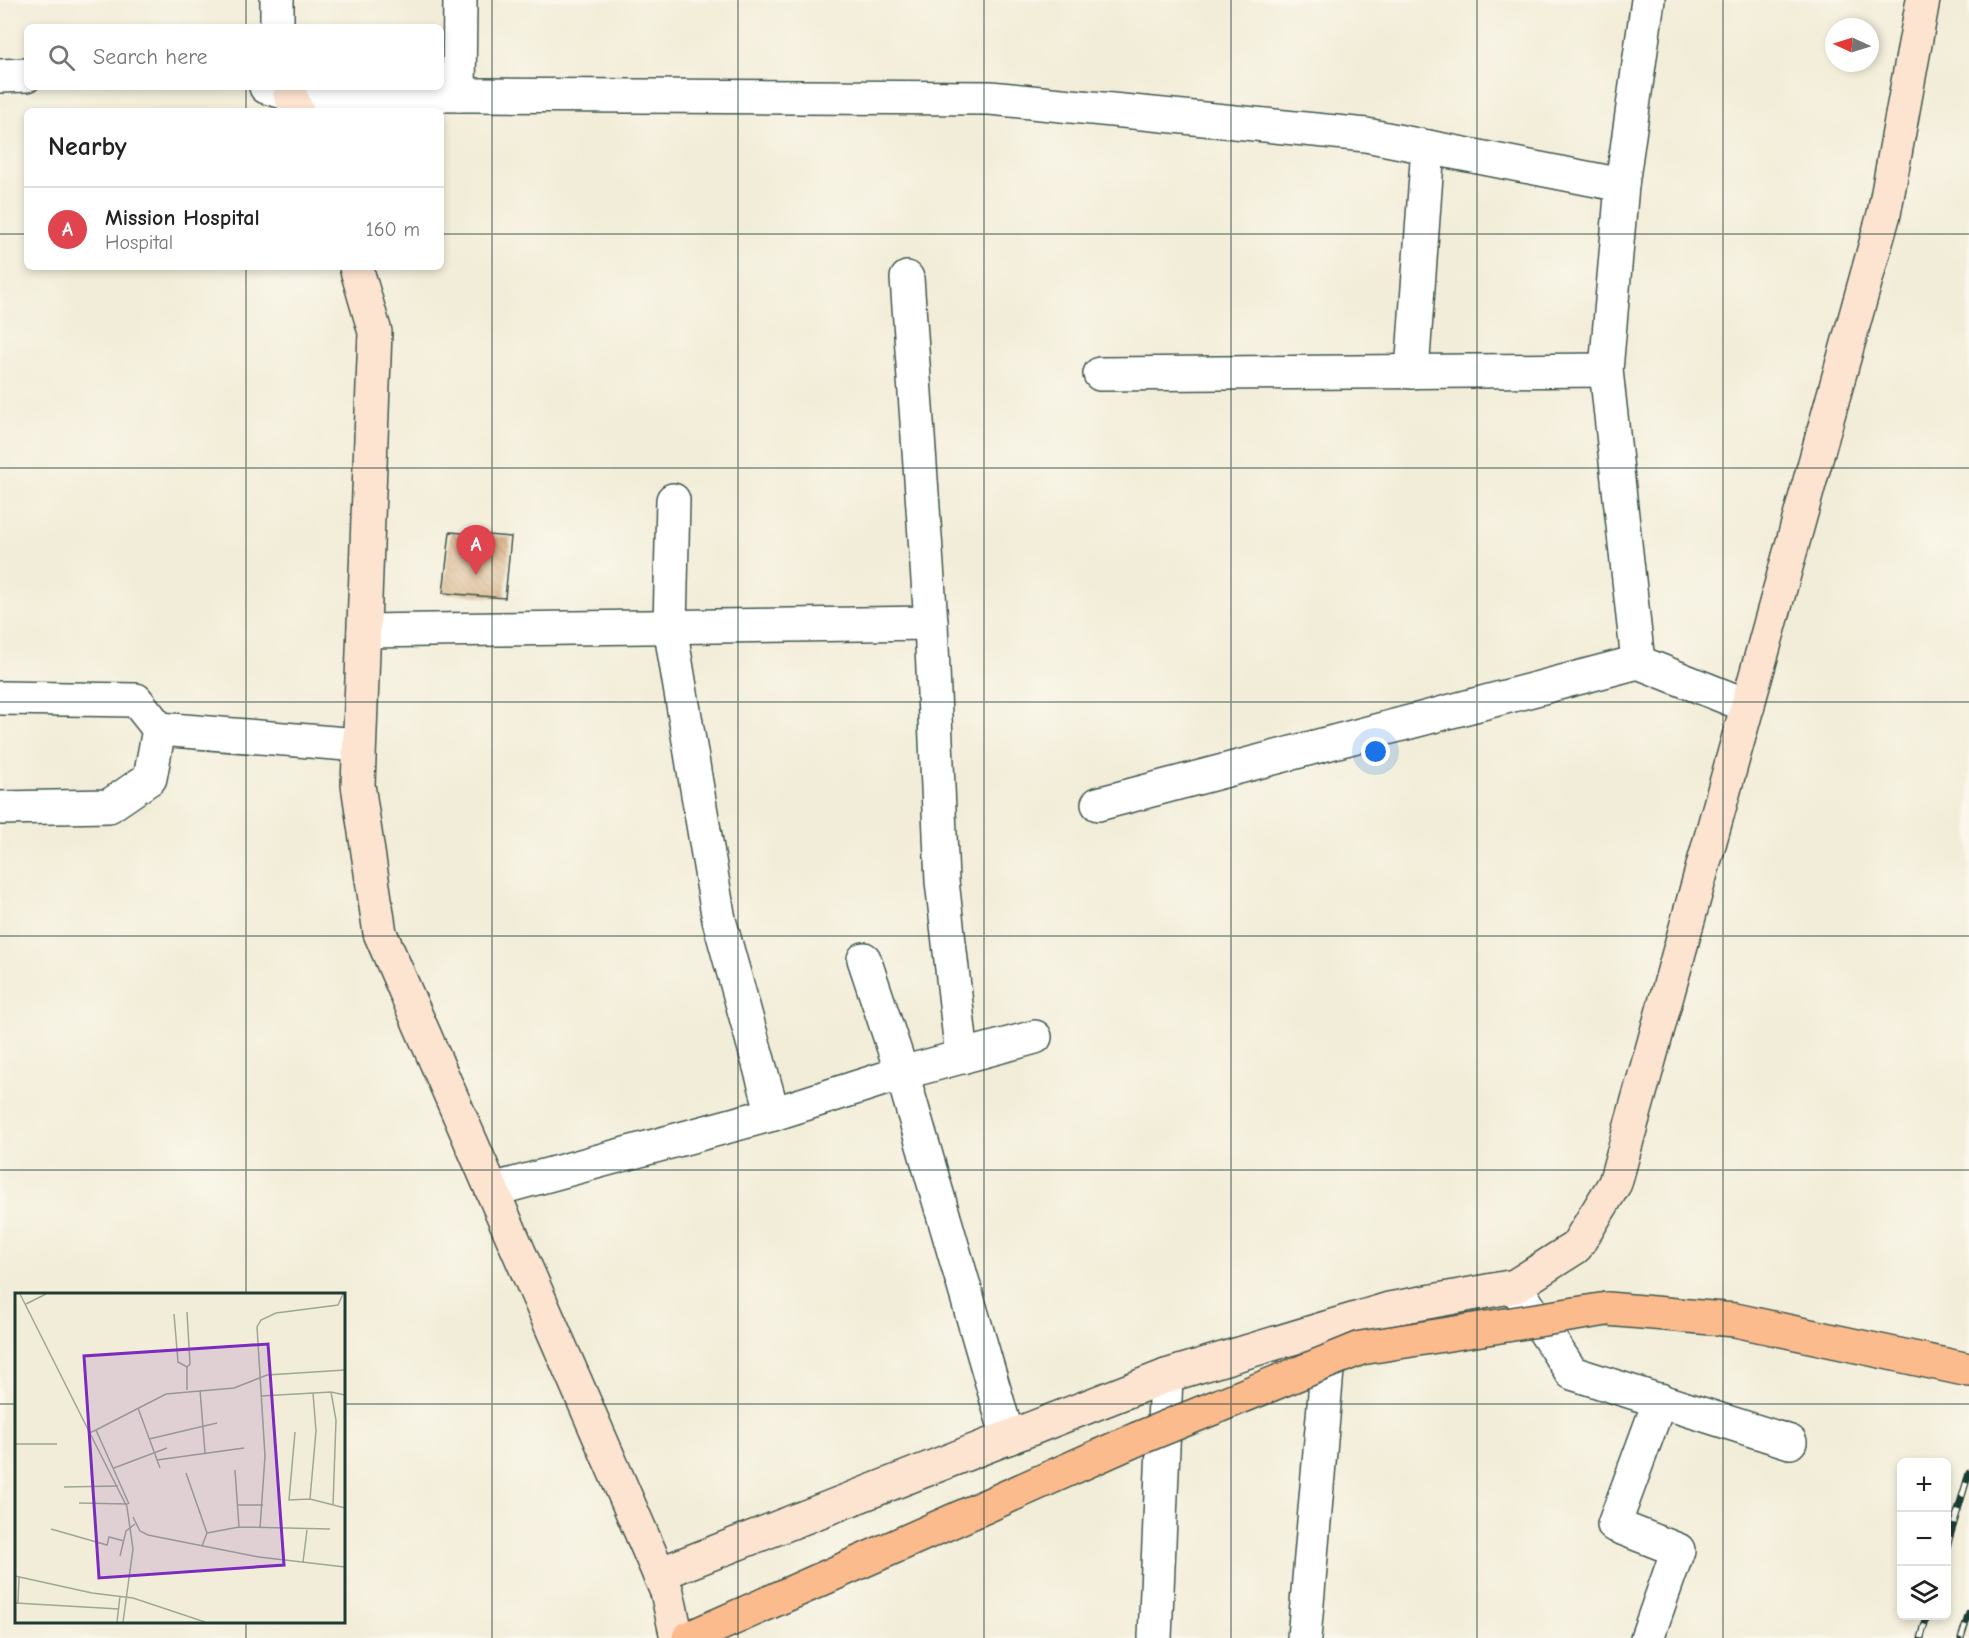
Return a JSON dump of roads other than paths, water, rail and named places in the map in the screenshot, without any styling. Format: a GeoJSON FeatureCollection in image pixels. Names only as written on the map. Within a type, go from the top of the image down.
{"type":"FeatureCollection","features":[{"type":"Feature","properties":{"kind":"main road"},"geometry":{"type":"LineString","coordinates":[[658,1574],[1166,1376],[1389,1309],[1515,1286],[1576,1247],[1615,1183],[1748,706],[1884,214],[1923,0]]}},
{"type":"Feature","properties":{"kind":"main road"},"geometry":{"type":"LineString","coordinates":[[357,270],[375,332],[358,785],[380,933],[667,1592],[677,1638]]}},
{"type":"Feature","properties":{"kind":"main road"},"geometry":{"type":"LineString","coordinates":[[689,1638],[1137,1439],[1361,1348],[1607,1309],[1735,1320],[1969,1370]]}},
{"type":"Feature","properties":{"kind":"street"},"geometry":{"type":"LineString","coordinates":[[277,0],[277,24]]}},
{"type":"Feature","properties":{"kind":"street"},"geometry":{"type":"LineString","coordinates":[[459,95],[460,0]]}},
{"type":"Feature","properties":{"kind":"street"},"geometry":{"type":"LineString","coordinates":[[1638,662],[1606,370],[1622,184],[1648,0]]}},
{"type":"Feature","properties":{"kind":"street"},"geometry":{"type":"LineString","coordinates":[[0,76],[24,75]]}},
{"type":"Feature","properties":{"kind":"street"},"geometry":{"type":"LineString","coordinates":[[285,95],[990,98],[1366,135],[1622,184]]}},
{"type":"Feature","properties":{"kind":"street"},"geometry":{"type":"LineString","coordinates":[[1412,372],[1428,147]]}},
{"type":"Feature","properties":{"kind":"street"},"geometry":{"type":"LineString","coordinates":[[907,278],[931,623],[942,881],[962,1057]]}},
{"type":"Feature","properties":{"kind":"street"},"geometry":{"type":"LineString","coordinates":[[1100,374],[1606,370]]}},
{"type":"Feature","properties":{"kind":"street"},"geometry":{"type":"LineString","coordinates":[[673,500],[670,627],[719,920],[773,1114]]}},
{"type":"Feature","properties":{"kind":"street"},"geometry":{"type":"LineString","coordinates":[[364,631],[931,623]]}},
{"type":"Feature","properties":{"kind":"street"},"geometry":{"type":"LineString","coordinates":[[1098,804],[1638,662],[1748,706]]}},
{"type":"Feature","properties":{"kind":"street"},"geometry":{"type":"LineString","coordinates":[[0,698],[136,700],[159,729],[359,745]]}},
{"type":"Feature","properties":{"kind":"street"},"geometry":{"type":"LineString","coordinates":[[0,808],[109,806],[150,778],[159,729]]}},
{"type":"Feature","properties":{"kind":"street"},"geometry":{"type":"LineString","coordinates":[[864,959],[902,1073],[1008,1438]]}},
{"type":"Feature","properties":{"kind":"street"},"geometry":{"type":"LineString","coordinates":[[492,1190],[773,1114],[902,1073],[1035,1037]]}},
{"type":"Feature","properties":{"kind":"street"},"geometry":{"type":"LineString","coordinates":[[1515,1286],[1572,1373],[1790,1442]]}},
{"type":"Feature","properties":{"kind":"street"},"geometry":{"type":"LineString","coordinates":[[1304,1638],[1331,1327]]}},
{"type":"Feature","properties":{"kind":"street"},"geometry":{"type":"LineString","coordinates":[[1155,1638],[1166,1376]]}},
{"type":"Feature","properties":{"kind":"street"},"geometry":{"type":"LineString","coordinates":[[1647,1638],[1678,1550],[1614,1525],[1660,1400]]}},
{"type":"Feature","properties":{"kind":"railway"},"geometry":{"type":"LineString","coordinates":[[1951,1533],[1969,1473]]}},
{"type":"Feature","properties":{"kind":"railway"},"geometry":{"type":"LineString","coordinates":[[1961,1638],[1969,1613]]}},
{"type":"Feature","properties":{"kind":"railway"},"geometry":{"type":"LineString","coordinates":[[1921,1638],[1926,1620]]}},
{"type":"Feature","properties":{"kind":"place","name":"Mission Hospital"},"geometry":{"type":"Point","coordinates":[476,575]}}]}
